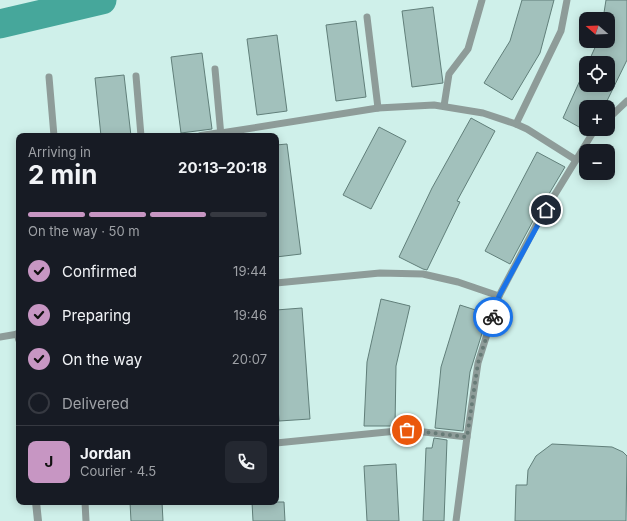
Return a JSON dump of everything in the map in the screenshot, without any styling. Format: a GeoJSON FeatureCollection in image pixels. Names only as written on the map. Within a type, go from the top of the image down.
{"type":"FeatureCollection","features":[{"type":"Feature","properties":{"kind":"street"},"geometry":{"type":"LineString","coordinates":[[36,505],[38,521]]}},
{"type":"Feature","properties":{"kind":"lane"},"geometry":{"type":"LineString","coordinates":[[444,106],[449,74],[468,48],[482,0]]}},
{"type":"Feature","properties":{"kind":"lane"},"geometry":{"type":"LineString","coordinates":[[516,124],[562,31],[567,0]]}},
{"type":"Feature","properties":{"kind":"lane"},"geometry":{"type":"LineString","coordinates":[[367,17],[378,108]]}},
{"type":"Feature","properties":{"kind":"lane"},"geometry":{"type":"LineString","coordinates":[[215,68],[221,133]]}},
{"type":"Feature","properties":{"kind":"lane"},"geometry":{"type":"LineString","coordinates":[[136,76],[141,133]]}},
{"type":"Feature","properties":{"kind":"lane"},"geometry":{"type":"LineString","coordinates":[[49,77],[54,133]]}},
{"type":"Feature","properties":{"kind":"lane"},"geometry":{"type":"LineString","coordinates":[[615,112],[627,101]]}},
{"type":"Feature","properties":{"kind":"lane"},"geometry":{"type":"LineString","coordinates":[[227,133],[378,108],[434,105],[483,113],[516,124],[527,129],[576,160]]}},
{"type":"Feature","properties":{"kind":"lane"},"geometry":{"type":"LineString","coordinates":[[456,521],[478,363],[499,296],[538,222],[591,136]]}},
{"type":"Feature","properties":{"kind":"lane"},"geometry":{"type":"LineString","coordinates":[[279,283],[380,274],[423,274],[458,282],[499,296]]}},
{"type":"Feature","properties":{"kind":"lane"},"geometry":{"type":"LineString","coordinates":[[0,337],[16,335]]}},
{"type":"Feature","properties":{"kind":"lane"},"geometry":{"type":"LineString","coordinates":[[279,443],[407,430],[467,437]]}},
{"type":"Feature","properties":{"kind":"lane"},"geometry":{"type":"LineString","coordinates":[[85,505],[86,521]]}},
{"type":"Feature","properties":{"kind":"building"},"geometry":{"type":"Polygon","coordinates":[[[522,0],[554,0],[540,53],[512,100],[484,83],[510,41],[522,0]]]}},
{"type":"Feature","properties":{"kind":"building"},"geometry":{"type":"Polygon","coordinates":[[[606,0],[627,0],[627,60],[615,85],[615,56],[591,56],[595,48],[615,48],[615,12],[604,12],[606,0]]]}},
{"type":"Feature","properties":{"kind":"building"},"geometry":{"type":"Polygon","coordinates":[[[433,7],[443,83],[412,87],[402,11],[433,7]]]}},
{"type":"Feature","properties":{"kind":"building"},"geometry":{"type":"Polygon","coordinates":[[[356,21],[366,97],[336,101],[326,25],[356,21]]]}},
{"type":"Feature","properties":{"kind":"building"},"geometry":{"type":"Polygon","coordinates":[[[277,35],[287,111],[257,115],[247,39],[277,35]]]}},
{"type":"Feature","properties":{"kind":"building"},"geometry":{"type":"Polygon","coordinates":[[[202,53],[212,129],[181,133],[171,57],[202,53]]]}},
{"type":"Feature","properties":{"kind":"building"},"geometry":{"type":"Polygon","coordinates":[[[124,75],[131,133],[101,133],[95,78],[124,75]]]}},
{"type":"Feature","properties":{"kind":"building"},"geometry":{"type":"Polygon","coordinates":[[[579,83],[579,92],[611,92],[607,100],[579,100],[579,127],[563,118],[579,83]]]}},
{"type":"Feature","properties":{"kind":"building"},"geometry":{"type":"Polygon","coordinates":[[[471,118],[495,131],[457,201],[460,202],[427,270],[423,269],[399,257],[432,188],[471,118]]]}},
{"type":"Feature","properties":{"kind":"building"},"geometry":{"type":"Polygon","coordinates":[[[379,127],[406,141],[371,209],[343,195],[379,127]]]}},
{"type":"Feature","properties":{"kind":"building"},"geometry":{"type":"Polygon","coordinates":[[[287,144],[301,254],[279,257],[279,145],[287,144]]]}},
{"type":"Feature","properties":{"kind":"building"},"geometry":{"type":"Polygon","coordinates":[[[537,152],[565,167],[534,219],[510,264],[485,251],[537,152]]]}},
{"type":"Feature","properties":{"kind":"building"},"geometry":{"type":"Polygon","coordinates":[[[381,299],[410,306],[396,366],[395,426],[364,426],[367,362],[381,299]]]}},
{"type":"Feature","properties":{"kind":"building"},"geometry":{"type":"Polygon","coordinates":[[[460,305],[488,314],[470,372],[463,431],[435,428],[441,367],[460,305]]]}},
{"type":"Feature","properties":{"kind":"building"},"geometry":{"type":"Polygon","coordinates":[[[302,308],[310,419],[279,421],[279,310],[302,308]]]}},
{"type":"Feature","properties":{"kind":"building"},"geometry":{"type":"Polygon","coordinates":[[[434,438],[447,440],[444,521],[423,521],[426,448],[432,448],[434,438]]]}},
{"type":"Feature","properties":{"kind":"building"},"geometry":{"type":"Polygon","coordinates":[[[552,444],[612,447],[623,452],[627,456],[626,521],[515,521],[516,485],[527,485],[528,470],[536,456],[552,444]]]}},
{"type":"Feature","properties":{"kind":"building"},"geometry":{"type":"Polygon","coordinates":[[[396,464],[399,521],[367,521],[364,466],[396,464]]]}},
{"type":"Feature","properties":{"kind":"building"},"geometry":{"type":"Polygon","coordinates":[[[279,502],[284,502],[285,521],[253,521],[252,505],[279,505],[279,502]]]}},
{"type":"Feature","properties":{"kind":"building"},"geometry":{"type":"Polygon","coordinates":[[[130,505],[162,505],[163,521],[131,521],[130,505]]]}},
{"type":"Feature","properties":{"kind":"waterway"},"geometry":{"type":"LineString","coordinates":[[0,24],[102,0]]}},
{"type":"Feature","properties":{"kind":"way so far"},"geometry":{"type":"LineString","coordinates":[[407,430],[467,437],[478,363],[493,317]]}},
{"type":"Feature","properties":{"kind":"route"},"geometry":{"type":"LineString","coordinates":[[493,317],[499,296],[538,222],[546,210]]}}]}
